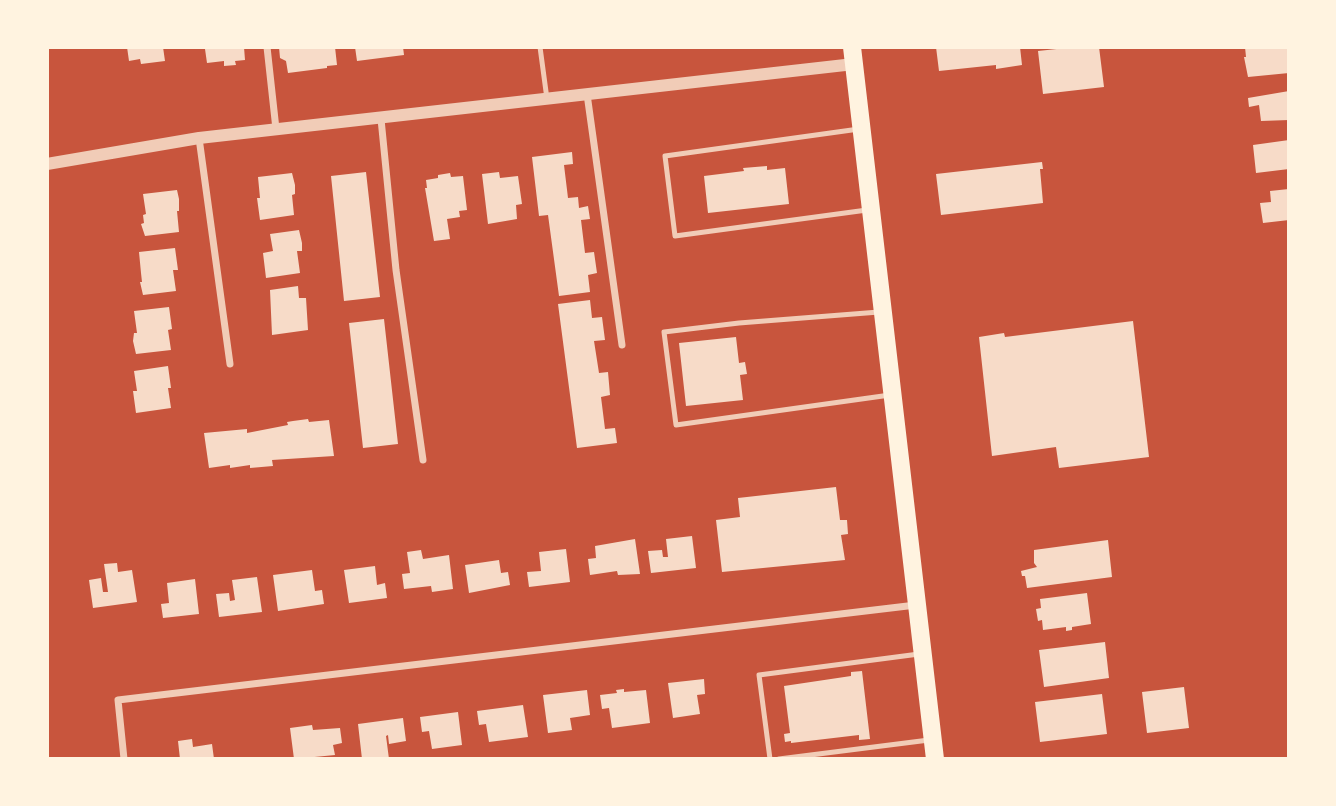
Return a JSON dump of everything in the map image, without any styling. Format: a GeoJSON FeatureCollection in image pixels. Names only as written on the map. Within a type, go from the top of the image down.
{"type":"FeatureCollection","features":[{"type":"Feature","properties":{"kind":"main road"},"geometry":{"type":"LineString","coordinates":[[853,56],[934,759]]}},
{"type":"Feature","properties":{"kind":"street"},"geometry":{"type":"LineString","coordinates":[[267,47],[276,129]]}},
{"type":"Feature","properties":{"kind":"street"},"geometry":{"type":"LineString","coordinates":[[53,163],[199,138],[587,93],[628,91],[853,56]]}},
{"type":"Feature","properties":{"kind":"street"},"geometry":{"type":"LineString","coordinates":[[587,93],[622,345]]}},
{"type":"Feature","properties":{"kind":"street"},"geometry":{"type":"LineString","coordinates":[[381,119],[396,270],[423,460]]}},
{"type":"Feature","properties":{"kind":"street"},"geometry":{"type":"LineString","coordinates":[[199,138],[230,364]]}},
{"type":"Feature","properties":{"kind":"street"},"geometry":{"type":"LineString","coordinates":[[124,759],[118,699],[916,605]]}},
{"type":"Feature","properties":{"kind":"lane"},"geometry":{"type":"LineString","coordinates":[[540,47],[547,99]]}},
{"type":"Feature","properties":{"kind":"lane"},"geometry":{"type":"LineString","coordinates":[[862,129],[665,156],[675,236],[870,209]]}},
{"type":"Feature","properties":{"kind":"lane"},"geometry":{"type":"LineString","coordinates":[[883,312],[739,323],[664,332],[676,425],[891,395]]}},
{"type":"Feature","properties":{"kind":"lane"},"geometry":{"type":"LineString","coordinates":[[771,759],[759,676],[922,653]]}},
{"type":"Feature","properties":{"kind":"lane"},"geometry":{"type":"LineString","coordinates":[[779,759],[932,740]]}},
{"type":"Feature","properties":{"kind":"building"},"geometry":{"type":"Polygon","coordinates":[[[127,47],[163,47],[165,61],[141,64],[140,59],[129,61],[127,47]]]}},
{"type":"Feature","properties":{"kind":"building"},"geometry":{"type":"Polygon","coordinates":[[[244,47],[245,60],[235,61],[236,65],[224,66],[224,61],[207,63],[205,49],[244,47]]]}},
{"type":"Feature","properties":{"kind":"building"},"geometry":{"type":"Polygon","coordinates":[[[279,47],[335,47],[337,65],[288,73],[286,61],[280,58],[279,47]]]}},
{"type":"Feature","properties":{"kind":"building"},"geometry":{"type":"Polygon","coordinates":[[[355,47],[403,47],[404,55],[357,61],[355,47]]]}},
{"type":"Feature","properties":{"kind":"building"},"geometry":{"type":"Polygon","coordinates":[[[936,47],[1020,47],[1022,65],[996,69],[996,65],[939,71],[936,47]]]}},
{"type":"Feature","properties":{"kind":"building"},"geometry":{"type":"Polygon","coordinates":[[[1099,47],[1104,87],[1043,94],[1038,51],[1099,47]]]}},
{"type":"Feature","properties":{"kind":"building"},"geometry":{"type":"Polygon","coordinates":[[[1245,47],[1289,47],[1289,73],[1248,77],[1245,47]]]}},
{"type":"Feature","properties":{"kind":"building"},"geometry":{"type":"Polygon","coordinates":[[[1289,91],[1289,120],[1261,121],[1259,105],[1249,107],[1248,98],[1289,91]]]}},
{"type":"Feature","properties":{"kind":"building"},"geometry":{"type":"Polygon","coordinates":[[[1289,140],[1289,169],[1256,173],[1253,145],[1289,140]]]}},
{"type":"Feature","properties":{"kind":"building"},"geometry":{"type":"Polygon","coordinates":[[[572,152],[573,164],[564,165],[568,198],[578,197],[579,208],[588,206],[590,219],[581,220],[585,253],[594,252],[597,273],[588,275],[590,292],[559,296],[548,215],[539,216],[532,157],[572,152]]]}},
{"type":"Feature","properties":{"kind":"building"},"geometry":{"type":"Polygon","coordinates":[[[1042,162],[1043,169],[1040,169],[1043,203],[941,215],[936,174],[1042,162]]]}},
{"type":"Feature","properties":{"kind":"building"},"geometry":{"type":"Polygon","coordinates":[[[767,166],[767,170],[785,168],[789,204],[708,213],[704,176],[767,166]]]}},
{"type":"Feature","properties":{"kind":"building"},"geometry":{"type":"Polygon","coordinates":[[[366,172],[380,297],[344,301],[331,176],[366,172]]]}},
{"type":"Feature","properties":{"kind":"building"},"geometry":{"type":"Polygon","coordinates":[[[499,172],[500,178],[518,176],[522,204],[516,205],[517,219],[488,224],[482,174],[499,172]]]}},
{"type":"Feature","properties":{"kind":"building"},"geometry":{"type":"Polygon","coordinates":[[[292,173],[295,185],[295,194],[292,195],[294,215],[260,220],[258,177],[292,173]]]}},
{"type":"Feature","properties":{"kind":"building"},"geometry":{"type":"Polygon","coordinates":[[[450,173],[451,177],[463,176],[467,210],[459,211],[460,217],[447,219],[450,239],[434,241],[426,180],[450,173]]]}},
{"type":"Feature","properties":{"kind":"building"},"geometry":{"type":"Polygon","coordinates":[[[1289,189],[1289,220],[1263,223],[1260,203],[1271,202],[1270,191],[1289,189]]]}},
{"type":"Feature","properties":{"kind":"building"},"geometry":{"type":"Polygon","coordinates":[[[177,190],[179,232],[145,236],[141,224],[144,223],[143,215],[146,214],[143,194],[177,190]]]}},
{"type":"Feature","properties":{"kind":"building"},"geometry":{"type":"Polygon","coordinates":[[[299,230],[302,243],[302,251],[297,251],[300,273],[266,278],[263,253],[273,251],[270,234],[299,230]]]}},
{"type":"Feature","properties":{"kind":"building"},"geometry":{"type":"Polygon","coordinates":[[[175,248],[178,270],[173,270],[176,291],[143,295],[139,252],[175,248]]]}},
{"type":"Feature","properties":{"kind":"building"},"geometry":{"type":"Polygon","coordinates":[[[298,286],[299,298],[306,298],[308,330],[272,335],[270,290],[298,286]]]}},
{"type":"Feature","properties":{"kind":"building"},"geometry":{"type":"Polygon","coordinates":[[[590,300],[592,318],[602,317],[605,340],[594,341],[599,373],[608,372],[610,395],[601,397],[605,429],[615,428],[617,443],[577,448],[558,304],[590,300]]]}},
{"type":"Feature","properties":{"kind":"building"},"geometry":{"type":"Polygon","coordinates":[[[169,307],[171,350],[136,354],[133,341],[134,333],[137,333],[134,311],[169,307]]]}},
{"type":"Feature","properties":{"kind":"building"},"geometry":{"type":"Polygon","coordinates":[[[384,319],[398,444],[363,448],[349,323],[384,319]]]}},
{"type":"Feature","properties":{"kind":"building"},"geometry":{"type":"Polygon","coordinates":[[[1133,321],[1149,457],[1059,468],[1056,447],[992,456],[979,337],[1004,333],[1005,337],[1133,321]]]}},
{"type":"Feature","properties":{"kind":"building"},"geometry":{"type":"Polygon","coordinates":[[[736,337],[739,363],[745,362],[747,374],[740,375],[743,400],[686,406],[679,343],[736,337]]]}},
{"type":"Feature","properties":{"kind":"building"},"geometry":{"type":"Polygon","coordinates":[[[168,366],[171,408],[136,413],[134,371],[168,366]]]}},
{"type":"Feature","properties":{"kind":"building"},"geometry":{"type":"Polygon","coordinates":[[[308,419],[309,422],[329,420],[334,456],[272,460],[273,466],[230,468],[230,465],[209,468],[204,433],[247,429],[247,433],[308,419]]]}},
{"type":"Feature","properties":{"kind":"building"},"geometry":{"type":"Polygon","coordinates":[[[836,487],[840,520],[847,520],[848,534],[841,535],[845,560],[722,572],[716,520],[740,517],[738,498],[836,487]]]}},
{"type":"Feature","properties":{"kind":"building"},"geometry":{"type":"Polygon","coordinates":[[[692,536],[696,568],[651,573],[648,551],[662,550],[663,557],[668,557],[666,539],[692,536]]]}},
{"type":"Feature","properties":{"kind":"building"},"geometry":{"type":"Polygon","coordinates":[[[635,539],[640,574],[618,575],[617,571],[590,575],[588,559],[596,558],[595,546],[635,539]]]}},
{"type":"Feature","properties":{"kind":"building"},"geometry":{"type":"Polygon","coordinates":[[[1108,540],[1112,577],[1027,588],[1025,576],[1022,576],[1021,571],[1037,567],[1034,563],[1034,550],[1108,540]]]}},
{"type":"Feature","properties":{"kind":"building"},"geometry":{"type":"Polygon","coordinates":[[[566,549],[570,582],[529,587],[527,572],[541,571],[539,552],[566,549]]]}},
{"type":"Feature","properties":{"kind":"building"},"geometry":{"type":"Polygon","coordinates":[[[421,550],[423,559],[449,555],[453,589],[432,592],[431,586],[404,589],[402,574],[410,573],[407,552],[421,550]]]}},
{"type":"Feature","properties":{"kind":"building"},"geometry":{"type":"Polygon","coordinates":[[[499,560],[501,573],[508,572],[510,585],[469,593],[465,565],[499,560]]]}},
{"type":"Feature","properties":{"kind":"building"},"geometry":{"type":"Polygon","coordinates":[[[117,563],[118,572],[132,570],[137,602],[93,608],[89,580],[101,578],[103,592],[108,592],[104,564],[117,563]]]}},
{"type":"Feature","properties":{"kind":"building"},"geometry":{"type":"Polygon","coordinates":[[[375,566],[377,585],[385,583],[387,598],[349,603],[344,570],[375,566]]]}},
{"type":"Feature","properties":{"kind":"building"},"geometry":{"type":"Polygon","coordinates":[[[312,570],[315,591],[322,590],[324,604],[278,611],[273,575],[312,570]]]}},
{"type":"Feature","properties":{"kind":"building"},"geometry":{"type":"Polygon","coordinates":[[[257,577],[262,612],[219,617],[216,594],[229,593],[230,601],[235,600],[232,580],[257,577]]]}},
{"type":"Feature","properties":{"kind":"building"},"geometry":{"type":"Polygon","coordinates":[[[195,579],[199,614],[163,618],[161,604],[169,603],[167,583],[195,579]]]}},
{"type":"Feature","properties":{"kind":"building"},"geometry":{"type":"Polygon","coordinates":[[[1087,593],[1091,624],[1072,627],[1072,630],[1066,631],[1066,627],[1043,630],[1042,620],[1038,621],[1036,609],[1041,608],[1040,599],[1087,593]]]}},
{"type":"Feature","properties":{"kind":"building"},"geometry":{"type":"Polygon","coordinates":[[[1105,642],[1109,678],[1044,687],[1039,650],[1105,642]]]}},
{"type":"Feature","properties":{"kind":"building"},"geometry":{"type":"Polygon","coordinates":[[[862,671],[870,739],[859,740],[859,735],[785,742],[784,734],[790,733],[784,686],[851,676],[851,672],[862,671]]]}},
{"type":"Feature","properties":{"kind":"building"},"geometry":{"type":"Polygon","coordinates":[[[704,679],[705,694],[697,695],[700,714],[673,718],[668,683],[704,679]]]}},
{"type":"Feature","properties":{"kind":"building"},"geometry":{"type":"Polygon","coordinates":[[[1184,687],[1189,728],[1147,733],[1142,692],[1184,687]]]}},
{"type":"Feature","properties":{"kind":"building"},"geometry":{"type":"Polygon","coordinates":[[[624,689],[624,692],[646,690],[650,723],[612,728],[609,708],[602,709],[600,695],[617,693],[616,690],[624,689]]]}},
{"type":"Feature","properties":{"kind":"building"},"geometry":{"type":"Polygon","coordinates":[[[587,690],[590,715],[570,718],[572,730],[548,733],[543,695],[587,690]]]}},
{"type":"Feature","properties":{"kind":"building"},"geometry":{"type":"Polygon","coordinates":[[[1102,694],[1107,734],[1040,742],[1035,702],[1102,694]]]}},
{"type":"Feature","properties":{"kind":"building"},"geometry":{"type":"Polygon","coordinates":[[[523,705],[528,737],[489,742],[486,724],[479,725],[477,711],[523,705]]]}},
{"type":"Feature","properties":{"kind":"building"},"geometry":{"type":"Polygon","coordinates":[[[458,712],[462,745],[432,749],[429,731],[422,732],[420,717],[458,712]]]}},
{"type":"Feature","properties":{"kind":"building"},"geometry":{"type":"Polygon","coordinates":[[[403,718],[406,741],[389,744],[388,735],[386,736],[389,759],[362,759],[358,724],[403,718]]]}},
{"type":"Feature","properties":{"kind":"building"},"geometry":{"type":"Polygon","coordinates":[[[312,725],[313,730],[340,728],[342,743],[333,745],[335,755],[294,759],[290,728],[312,725]]]}},
{"type":"Feature","properties":{"kind":"building"},"geometry":{"type":"Polygon","coordinates":[[[192,739],[193,747],[212,744],[214,759],[180,759],[178,741],[192,739]]]}}]}
